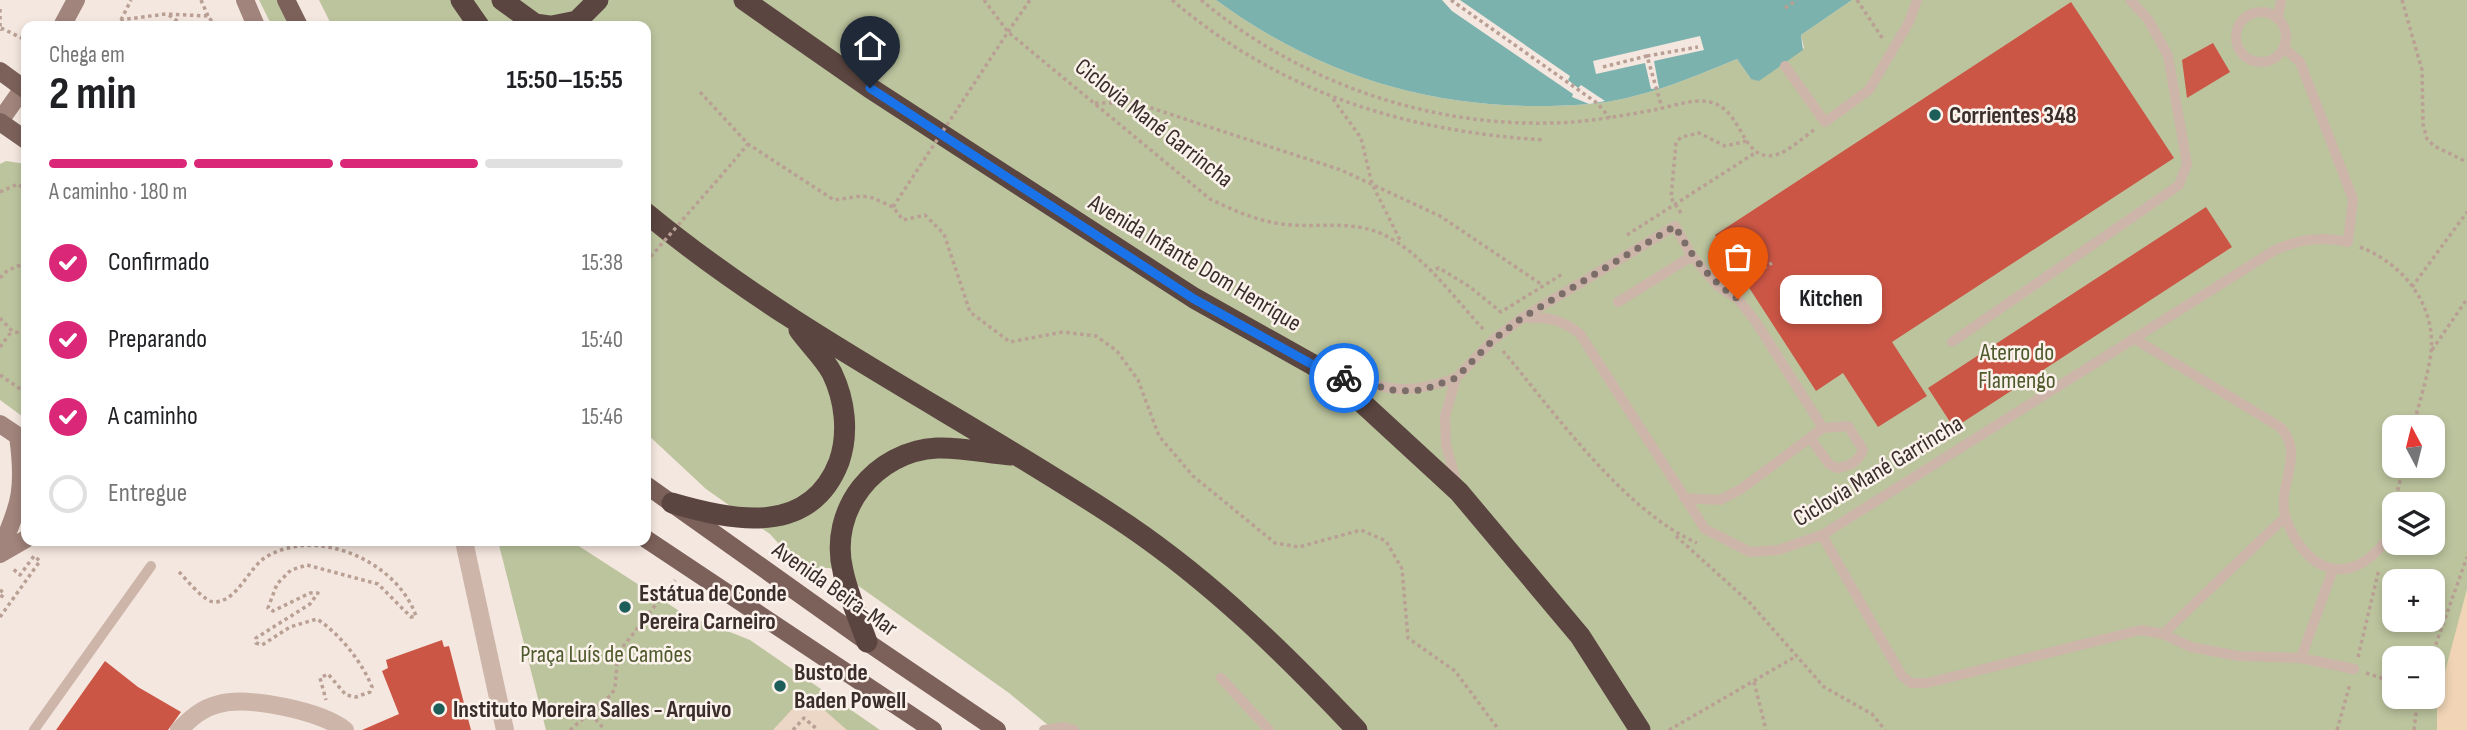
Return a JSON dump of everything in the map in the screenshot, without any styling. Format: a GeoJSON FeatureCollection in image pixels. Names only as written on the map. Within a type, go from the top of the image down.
{"type":"FeatureCollection","features":[{"type":"Feature","properties":{"kind":"highway"},"geometry":{"type":"LineString","coordinates":[[461,0],[476,21]]}},
{"type":"Feature","properties":{"kind":"highway"},"geometry":{"type":"LineString","coordinates":[[502,0],[531,21]]}},
{"type":"Feature","properties":{"kind":"highway"},"geometry":{"type":"LineString","coordinates":[[577,21],[598,0]]}},
{"type":"Feature","properties":{"kind":"highway","name":"Avenida Infante Dom Henrique"},"geometry":{"type":"LineString","coordinates":[[744,0],[870,88],[1194,299],[1333,376],[1459,492],[1580,636],[1640,730]]}},
{"type":"Feature","properties":{"kind":"highway"},"geometry":{"type":"LineString","coordinates":[[651,218],[791,321],[1129,527],[1222,596],[1357,730]]}},
{"type":"Feature","properties":{"kind":"highway"},"geometry":{"type":"LineString","coordinates":[[672,503],[722,518],[752,519],[788,514],[808,504],[822,491],[842,453],[844,412],[831,371],[791,321]]}},
{"type":"Feature","properties":{"kind":"highway"},"geometry":{"type":"LineString","coordinates":[[867,642],[843,571],[841,550],[847,511],[866,480],[886,464],[907,454],[936,448],[1016,456]]}},
{"type":"Feature","properties":{"kind":"main road"},"geometry":{"type":"LineString","coordinates":[[286,0],[296,21]]}},
{"type":"Feature","properties":{"kind":"main road"},"geometry":{"type":"LineString","coordinates":[[0,71],[21,84]]}},
{"type":"Feature","properties":{"kind":"main road"},"geometry":{"type":"LineString","coordinates":[[0,122],[21,137]]}},
{"type":"Feature","properties":{"kind":"main road","name":"Avenida Beira-Mar"},"geometry":{"type":"LineString","coordinates":[[651,488],[867,642],[997,730]]}},
{"type":"Feature","properties":{"kind":"main road"},"geometry":{"type":"LineString","coordinates":[[651,542],[933,730]]}},
{"type":"Feature","properties":{"kind":"street"},"geometry":{"type":"LineString","coordinates":[[65,21],[76,0]]}},
{"type":"Feature","properties":{"kind":"street"},"geometry":{"type":"LineString","coordinates":[[245,0],[254,21]]}},
{"type":"Feature","properties":{"kind":"street"},"geometry":{"type":"LineString","coordinates":[[0,122],[21,93]]}},
{"type":"Feature","properties":{"kind":"street"},"geometry":{"type":"LineString","coordinates":[[0,424],[21,435]]}},
{"type":"Feature","properties":{"kind":"street"},"geometry":{"type":"LineString","coordinates":[[0,552],[18,511],[21,493]]}},
{"type":"Feature","properties":{"kind":"street"},"geometry":{"type":"LineString","coordinates":[[0,552],[21,542]]}},
{"type":"Feature","properties":{"kind":"street"},"geometry":{"type":"LineString","coordinates":[[465,546],[505,730]]}},
{"type":"Feature","properties":{"kind":"street"},"geometry":{"type":"LineString","coordinates":[[178,730],[206,708],[223,703],[280,706],[338,726]]}},
{"type":"Feature","properties":{"kind":"lane"},"geometry":{"type":"LineString","coordinates":[[1784,65],[1825,122],[1869,90],[1892,52],[1917,0]]}},
{"type":"Feature","properties":{"kind":"lane"},"geometry":{"type":"LineString","coordinates":[[1951,342],[2179,185],[2187,164],[2168,56],[2148,19],[2130,0]]}},
{"type":"Feature","properties":{"kind":"lane"},"geometry":{"type":"LineString","coordinates":[[2278,18],[2281,0]]}},
{"type":"Feature","properties":{"kind":"lane"},"geometry":{"type":"LineString","coordinates":[[2263,11],[2278,18],[2286,32],[2284,48],[2278,55],[2263,62],[2248,58],[2237,45],[2237,29],[2247,16],[2263,11]]}},
{"type":"Feature","properties":{"kind":"lane"},"geometry":{"type":"LineString","coordinates":[[2284,48],[2300,62],[2353,199],[2348,242]]}},
{"type":"Feature","properties":{"kind":"lane"},"geometry":{"type":"LineString","coordinates":[[1333,376],[1397,391],[1422,390],[1456,378],[1493,340],[1522,318],[1675,226],[1692,256],[1718,286],[1738,299],[1756,322],[1823,428]]}},
{"type":"Feature","properties":{"kind":"lane","name":"Ciclovia Mané Garrincha"},"geometry":{"type":"LineString","coordinates":[[1684,498],[1704,529],[1750,552],[1778,550],[1822,535],[2275,250],[2302,239],[2329,238],[2348,242]]}},
{"type":"Feature","properties":{"kind":"lane"},"geometry":{"type":"LineString","coordinates":[[1618,302],[1692,256]]}},
{"type":"Feature","properties":{"kind":"lane"},"geometry":{"type":"LineString","coordinates":[[1522,318],[1547,317],[1563,321],[1580,334],[1684,498],[1720,500],[1823,428],[1848,426],[1863,450],[1860,457],[1849,466],[1838,468],[1829,464],[1810,438]]}},
{"type":"Feature","properties":{"kind":"lane"},"geometry":{"type":"LineString","coordinates":[[2133,338],[2280,428],[2289,437],[2293,449],[2287,470],[2285,517],[2309,558],[2333,569],[2346,570],[2371,560],[2382,546]]}},
{"type":"Feature","properties":{"kind":"lane"},"geometry":{"type":"LineString","coordinates":[[1456,378],[1445,415],[1446,435],[1459,492]]}},
{"type":"Feature","properties":{"kind":"lane"},"geometry":{"type":"LineString","coordinates":[[2163,634],[2285,517]]}},
{"type":"Feature","properties":{"kind":"lane"},"geometry":{"type":"LineString","coordinates":[[1822,535],[1902,676],[1911,683],[1927,683],[2141,631],[2163,634],[2191,647],[2238,656],[2301,658],[2354,669]]}},
{"type":"Feature","properties":{"kind":"lane"},"geometry":{"type":"LineString","coordinates":[[34,730],[151,566]]}},
{"type":"Feature","properties":{"kind":"lane"},"geometry":{"type":"LineString","coordinates":[[2301,658],[2333,569]]}},
{"type":"Feature","properties":{"kind":"lane"},"geometry":{"type":"LineString","coordinates":[[1221,678],[1269,730]]}},
{"type":"Feature","properties":{"kind":"lane"},"geometry":{"type":"LineString","coordinates":[[1044,730],[1064,727],[1074,730]]}},
{"type":"Feature","properties":{"kind":"path"},"geometry":{"type":"LineString","coordinates":[[120,20],[131,0]]}},
{"type":"Feature","properties":{"kind":"path"},"geometry":{"type":"LineString","coordinates":[[201,0],[212,21]]}},
{"type":"Feature","properties":{"kind":"path","name":"Ciclovia Mané Garrincha"},"geometry":{"type":"LineString","coordinates":[[984,0],[1008,32],[1210,199],[1241,215],[1292,225],[1361,228],[1380,232],[1402,244],[1493,340],[1608,475],[1672,532],[1706,547]]}},
{"type":"Feature","properties":{"kind":"path"},"geometry":{"type":"LineString","coordinates":[[893,206],[1030,0]]}},
{"type":"Feature","properties":{"kind":"path"},"geometry":{"type":"LineString","coordinates":[[1172,0],[1256,62],[1306,88],[1405,121],[1476,136],[1544,141]]}},
{"type":"Feature","properties":{"kind":"path"},"geometry":{"type":"LineString","coordinates":[[1201,0],[1226,20],[1286,58],[1362,92],[1437,114],[1481,120],[1548,123],[1610,118],[1698,101],[1714,102],[1726,108],[1755,153]]}},
{"type":"Feature","properties":{"kind":"path"},"geometry":{"type":"LineString","coordinates":[[1451,0],[1597,103],[1610,118]]}},
{"type":"Feature","properties":{"kind":"path"},"geometry":{"type":"LineString","coordinates":[[1785,8],[1797,0]]}},
{"type":"Feature","properties":{"kind":"path"},"geometry":{"type":"LineString","coordinates":[[1857,0],[1892,52]]}},
{"type":"Feature","properties":{"kind":"path"},"geometry":{"type":"LineString","coordinates":[[2402,0],[2422,70],[2423,124],[2427,138],[2434,146],[2467,162]]}},
{"type":"Feature","properties":{"kind":"path"},"geometry":{"type":"LineString","coordinates":[[0,9],[1,29],[21,38]]}},
{"type":"Feature","properties":{"kind":"path"},"geometry":{"type":"LineString","coordinates":[[120,20],[166,14],[208,16]]}},
{"type":"Feature","properties":{"kind":"path"},"geometry":{"type":"LineString","coordinates":[[166,14],[176,21]]}},
{"type":"Feature","properties":{"kind":"path"},"geometry":{"type":"LineString","coordinates":[[1603,67],[1698,47]]}},
{"type":"Feature","properties":{"kind":"path"},"geometry":{"type":"LineString","coordinates":[[1647,56],[1662,108]]}},
{"type":"Feature","properties":{"kind":"path"},"geometry":{"type":"LineString","coordinates":[[700,92],[748,144],[834,200],[862,196],[893,206],[903,220],[925,215],[944,234],[970,312],[1010,342],[1063,332],[1096,336],[1118,351],[1138,380],[1159,436],[1193,476],[1275,543],[1299,547],[1340,533],[1361,530],[1386,541],[1402,569],[1408,638],[1455,671],[1499,730]]}},
{"type":"Feature","properties":{"kind":"path"},"geometry":{"type":"LineString","coordinates":[[1332,97],[1361,138],[1372,184],[1402,244]]}},
{"type":"Feature","properties":{"kind":"path"},"geometry":{"type":"LineString","coordinates":[[1094,103],[1136,103],[1341,170],[1440,216],[1541,284]]}},
{"type":"Feature","properties":{"kind":"path"},"geometry":{"type":"LineString","coordinates":[[1622,238],[1755,153],[1778,155],[1825,122]]}},
{"type":"Feature","properties":{"kind":"path"},"geometry":{"type":"LineString","coordinates":[[1682,216],[1671,198],[1676,143],[1681,137],[1699,133],[1725,146],[1747,141]]}},
{"type":"Feature","properties":{"kind":"path"},"geometry":{"type":"LineString","coordinates":[[651,256],[748,144]]}},
{"type":"Feature","properties":{"kind":"path"},"geometry":{"type":"LineString","coordinates":[[1,189],[18,184],[21,186]]}},
{"type":"Feature","properties":{"kind":"path"},"geometry":{"type":"LineString","coordinates":[[2412,287],[2467,212]]}},
{"type":"Feature","properties":{"kind":"path"},"geometry":{"type":"LineString","coordinates":[[2348,242],[2382,255],[2405,274],[2430,329],[2431,352],[2416,415]]}},
{"type":"Feature","properties":{"kind":"path"},"geometry":{"type":"LineString","coordinates":[[1717,271],[1730,268],[1740,282],[1772,263]]}},
{"type":"Feature","properties":{"kind":"path"},"geometry":{"type":"LineString","coordinates":[[0,278],[8,270],[21,265]]}},
{"type":"Feature","properties":{"kind":"path"},"geometry":{"type":"LineString","coordinates":[[1429,271],[1439,268],[1470,287],[1501,312],[1541,284],[1570,270]]}},
{"type":"Feature","properties":{"kind":"path"},"geometry":{"type":"LineString","coordinates":[[2431,352],[2467,299]]}},
{"type":"Feature","properties":{"kind":"path"},"geometry":{"type":"LineString","coordinates":[[0,318],[12,331],[21,334]]}},
{"type":"Feature","properties":{"kind":"path"},"geometry":{"type":"LineString","coordinates":[[0,346],[12,331]]}},
{"type":"Feature","properties":{"kind":"path"},"geometry":{"type":"LineString","coordinates":[[0,375],[21,390]]}},
{"type":"Feature","properties":{"kind":"path"},"geometry":{"type":"LineString","coordinates":[[1672,532],[1750,603],[1824,687],[1872,714],[1885,730]]}},
{"type":"Feature","properties":{"kind":"path"},"geometry":{"type":"LineString","coordinates":[[179,572],[208,602],[217,603],[234,592],[261,561],[296,546]]}},
{"type":"Feature","properties":{"kind":"path"},"geometry":{"type":"LineString","coordinates":[[324,546],[377,564],[393,577],[416,616],[411,617],[378,584],[307,565],[291,570],[269,598],[268,608],[274,611],[310,593],[318,593],[310,604],[257,638],[256,643],[262,645],[290,627],[317,619],[338,637],[367,675],[372,687],[370,692],[356,697],[346,695],[328,674],[320,678],[320,685],[338,726]]}},
{"type":"Feature","properties":{"kind":"path"},"geometry":{"type":"LineString","coordinates":[[2337,730],[2382,554]]}},
{"type":"Feature","properties":{"kind":"path"},"geometry":{"type":"LineString","coordinates":[[2435,646],[2467,557]]}},
{"type":"Feature","properties":{"kind":"path"},"geometry":{"type":"LineString","coordinates":[[570,730],[591,714],[615,688],[621,648],[687,565]]}},
{"type":"Feature","properties":{"kind":"path"},"geometry":{"type":"LineString","coordinates":[[0,617],[36,567]]}},
{"type":"Feature","properties":{"kind":"path"},"geometry":{"type":"LineString","coordinates":[[0,599],[2,592]]}},
{"type":"Feature","properties":{"kind":"path"},"geometry":{"type":"LineString","coordinates":[[1669,730],[1795,657]]}},
{"type":"Feature","properties":{"kind":"path"},"geometry":{"type":"LineString","coordinates":[[2354,669],[2382,678]]}},
{"type":"Feature","properties":{"kind":"path"},"geometry":{"type":"LineString","coordinates":[[1754,682],[1766,730]]}},
{"type":"Feature","properties":{"kind":"path"},"geometry":{"type":"LineString","coordinates":[[2414,730],[2416,709]]}},
{"type":"Feature","properties":{"kind":"path"},"geometry":{"type":"LineString","coordinates":[[591,714],[605,730]]}},
{"type":"Feature","properties":{"kind":"path"},"geometry":{"type":"LineString","coordinates":[[793,730],[804,718],[818,730]]}},
{"type":"Feature","properties":{"kind":"green space"},"geometry":{"type":"Polygon","coordinates":[[[259,0],[281,0],[292,21],[270,21],[259,0]]]}},
{"type":"Feature","properties":{"kind":"green space","name":"Aterro do Flamengo"},"geometry":{"type":"Polygon","coordinates":[[[319,0],[1216,0],[1258,28],[1302,52],[1347,72],[1392,87],[1439,98],[1538,106],[1589,104],[1627,98],[1665,87],[1737,59],[1751,79],[1804,48],[1801,35],[1852,0],[2467,0],[2467,730],[1054,730],[1009,693],[853,582],[830,568],[809,568],[796,563],[770,534],[706,489],[651,438],[651,21],[330,21],[319,0]]]}},
{"type":"Feature","properties":{"kind":"green space"},"geometry":{"type":"Polygon","coordinates":[[[6,161],[21,163],[21,415],[0,400],[0,164],[6,161]]]}},
{"type":"Feature","properties":{"kind":"green space","name":"Praça Luís de Camões"},"geometry":{"type":"Polygon","coordinates":[[[499,546],[579,546],[684,614],[750,640],[880,730],[546,730],[499,546]]]}},
{"type":"Feature","properties":{"kind":"sand"},"geometry":{"type":"Polygon","coordinates":[[[2467,589],[2467,730],[2437,730],[2437,709],[2445,709],[2445,672],[2467,589]]]}},
{"type":"Feature","properties":{"kind":"shaded area"},"geometry":{"type":"Polygon","coordinates":[[[806,694],[847,730],[773,730],[806,694]]]}},
{"type":"Feature","properties":{"kind":"water"},"geometry":{"type":"Polygon","coordinates":[[[1216,0],[1852,0],[1801,35],[1803,50],[1759,81],[1751,79],[1737,59],[1627,98],[1589,104],[1538,106],[1439,98],[1392,87],[1347,72],[1302,52],[1258,28],[1216,0]]]}},
{"type":"Feature","properties":{"kind":"pier"},"geometry":{"type":"Polygon","coordinates":[[[1442,0],[1460,0],[1570,76],[1568,80],[1578,88],[1581,85],[1605,101],[1589,104],[1572,97],[1573,94],[1452,11],[1442,0]]]}},
{"type":"Feature","properties":{"kind":"pier"},"geometry":{"type":"Polygon","coordinates":[[[1700,36],[1704,50],[1654,61],[1659,88],[1651,89],[1645,63],[1596,74],[1593,61],[1700,36]]]}},
{"type":"Feature","properties":{"kind":"building"},"geometry":{"type":"Polygon","coordinates":[[[2071,2],[2174,158],[1892,342],[1927,396],[1878,427],[1843,373],[1816,391],[1715,235],[2071,2]]]}},
{"type":"Feature","properties":{"kind":"building"},"geometry":{"type":"Polygon","coordinates":[[[2213,43],[2230,72],[2187,98],[2182,60],[2213,43]]]}},
{"type":"Feature","properties":{"kind":"building"},"geometry":{"type":"Polygon","coordinates":[[[2206,207],[2232,247],[1954,428],[1928,388],[2206,207]]]}},
{"type":"Feature","properties":{"kind":"building"},"geometry":{"type":"Polygon","coordinates":[[[442,640],[444,647],[449,646],[471,730],[362,730],[399,714],[382,671],[388,668],[386,660],[442,640]]]}},
{"type":"Feature","properties":{"kind":"building"},"geometry":{"type":"Polygon","coordinates":[[[105,661],[138,687],[181,712],[168,730],[56,730],[105,661]]]}},
{"type":"Feature","properties":{"kind":"way so far"},"geometry":{"type":"LineString","coordinates":[[1344,378],[1397,391],[1422,390],[1456,378],[1493,340],[1522,318],[1675,226],[1692,256],[1718,286],[1738,299]]}},
{"type":"Feature","properties":{"kind":"place","name":"Corrientes 348"},"geometry":{"type":"Point","coordinates":[1935,115]}},
{"type":"Feature","properties":{"kind":"place","name":"Kitchen"},"geometry":{"type":"Point","coordinates":[1738,299]}},
{"type":"Feature","properties":{"kind":"place","name":"Estátua de Conde Pereira Carneiro"},"geometry":{"type":"Point","coordinates":[625,607]}},
{"type":"Feature","properties":{"kind":"place","name":"Busto de Baden Powell"},"geometry":{"type":"Point","coordinates":[780,686]}},
{"type":"Feature","properties":{"kind":"place","name":"Instituto Moreira Salles - Arquivo"},"geometry":{"type":"Point","coordinates":[439,709]}},
{"type":"Feature","properties":{"kind":"route"},"geometry":{"type":"LineString","coordinates":[[870,88],[1194,299],[1333,376],[1344,378]]}}]}
